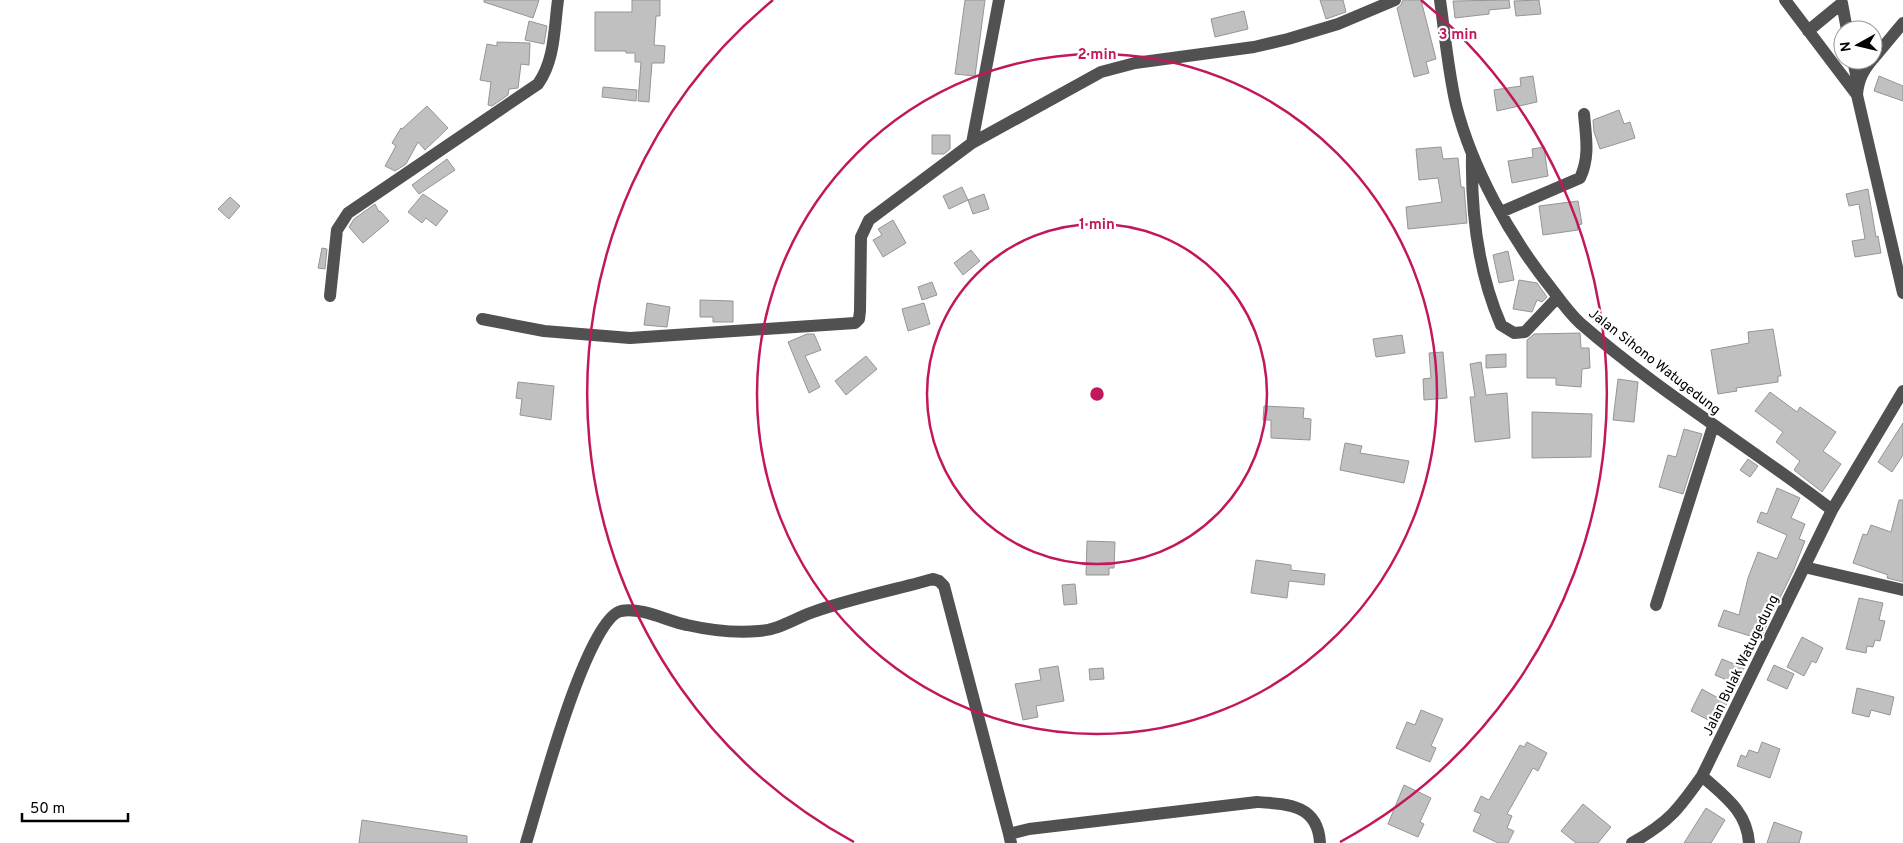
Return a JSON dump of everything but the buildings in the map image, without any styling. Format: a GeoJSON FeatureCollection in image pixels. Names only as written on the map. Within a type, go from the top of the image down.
{"type":"FeatureCollection","features":[{"type":"Feature","properties":{"kind":"street"},"geometry":{"type":"LineString","coordinates":[[330,296],[338,230],[341,220],[396,179],[538,84],[546,72],[551,59],[558,0]]}},
{"type":"Feature","properties":{"kind":"street"},"geometry":{"type":"LineString","coordinates":[[972,143],[999,0]]}},
{"type":"Feature","properties":{"kind":"street"},"geometry":{"type":"LineString","coordinates":[[482,319],[544,331],[630,338],[855,323],[859,319],[860,311],[861,237],[864,226],[869,220],[972,143],[1100,72],[1135,63],[1254,47],[1288,39],[1338,24],[1395,0]]}},
{"type":"Feature","properties":{"kind":"street","name":"Jalan Sihono Watugedung"},"geometry":{"type":"LineString","coordinates":[[1440,0],[1453,90],[1472,150],[1500,212],[1524,254],[1579,322],[1713,426],[1773,464],[1832,510]]}},
{"type":"Feature","properties":{"kind":"street"},"geometry":{"type":"LineString","coordinates":[[1785,0],[1808,31],[1857,89]]}},
{"type":"Feature","properties":{"kind":"street"},"geometry":{"type":"LineString","coordinates":[[1808,31],[1844,1]]}},
{"type":"Feature","properties":{"kind":"street"},"geometry":{"type":"LineString","coordinates":[[1844,1],[1847,20]]}},
{"type":"Feature","properties":{"kind":"street"},"geometry":{"type":"LineString","coordinates":[[1883,48],[1903,23]]}},
{"type":"Feature","properties":{"kind":"street"},"geometry":{"type":"LineString","coordinates":[[1854,70],[1857,89],[1903,292]]}},
{"type":"Feature","properties":{"kind":"street"},"geometry":{"type":"LineString","coordinates":[[1857,89],[1864,70]]}},
{"type":"Feature","properties":{"kind":"street"},"geometry":{"type":"LineString","coordinates":[[1500,212],[1580,178],[1586,166],[1588,154],[1584,114]]}},
{"type":"Feature","properties":{"kind":"street"},"geometry":{"type":"LineString","coordinates":[[1472,150],[1471,190],[1474,222],[1484,272],[1501,325],[1514,333],[1525,332],[1558,298]]}},
{"type":"Feature","properties":{"kind":"street","name":"Jalan Bulak Watugedung"},"geometry":{"type":"LineString","coordinates":[[1632,843],[1659,828],[1678,810],[1702,776],[1832,510],[1903,391]]}},
{"type":"Feature","properties":{"kind":"street"},"geometry":{"type":"LineString","coordinates":[[1656,605],[1713,426]]}},
{"type":"Feature","properties":{"kind":"street"},"geometry":{"type":"LineString","coordinates":[[1804,567],[1903,590]]}},
{"type":"Feature","properties":{"kind":"street"},"geometry":{"type":"LineString","coordinates":[[526,843],[580,672],[593,643],[609,619],[619,612],[634,611],[697,627],[760,631],[786,624],[814,611],[933,579],[939,581],[944,586],[1010,838],[1257,802],[1278,804],[1310,814],[1316,821],[1320,843]]}},
{"type":"Feature","properties":{"kind":"street"},"geometry":{"type":"LineString","coordinates":[[1702,776],[1733,803],[1742,816],[1748,832],[1749,843]]}}]}
